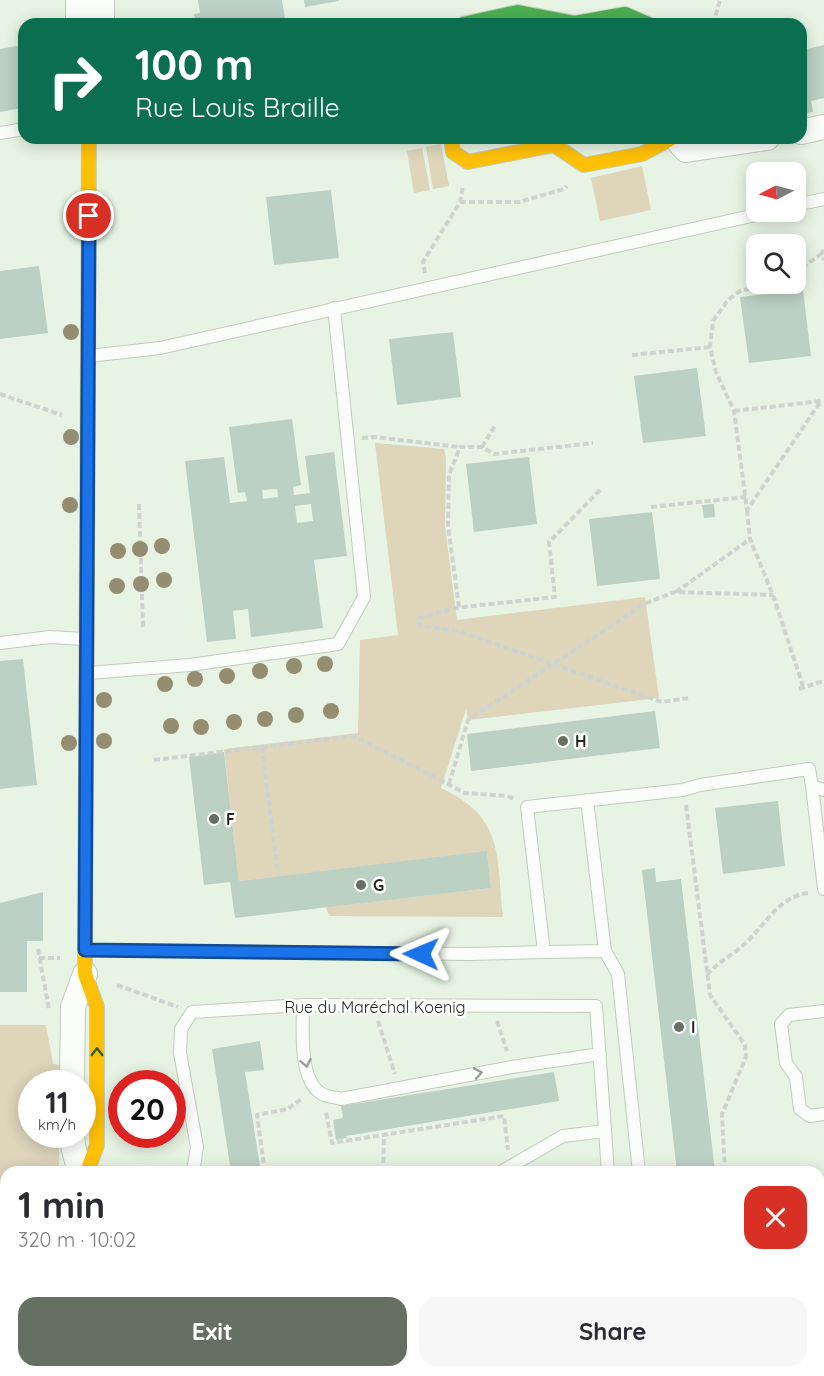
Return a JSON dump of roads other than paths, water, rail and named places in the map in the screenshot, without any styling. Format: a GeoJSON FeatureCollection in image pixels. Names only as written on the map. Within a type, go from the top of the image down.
{"type":"FeatureCollection","features":[{"type":"Feature","properties":{"kind":"street"},"geometry":{"type":"LineString","coordinates":[[78,0],[78,18]]}},
{"type":"Feature","properties":{"kind":"street"},"geometry":{"type":"LineString","coordinates":[[102,0],[102,18]]}},
{"type":"Feature","properties":{"kind":"street"},"geometry":{"type":"LineString","coordinates":[[490,18],[518,12],[549,18]]}},
{"type":"Feature","properties":{"kind":"street"},"geometry":{"type":"LineString","coordinates":[[603,18],[625,14],[634,18]]}},
{"type":"Feature","properties":{"kind":"street"},"geometry":{"type":"LineString","coordinates":[[807,131],[824,127]]}},
{"type":"Feature","properties":{"kind":"street"},"geometry":{"type":"LineString","coordinates":[[72,1070],[73,1007],[85,962],[89,144]]}},
{"type":"Feature","properties":{"kind":"street"},"geometry":{"type":"LineString","coordinates":[[452,144],[453,152],[468,162],[478,162],[554,145],[584,165],[642,154],[662,144]]}},
{"type":"Feature","properties":{"kind":"street"},"geometry":{"type":"LineString","coordinates":[[680,144],[686,150],[726,144]]}},
{"type":"Feature","properties":{"kind":"street"},"geometry":{"type":"LineString","coordinates":[[85,962],[97,1007],[97,1145],[89,1166]]}},
{"type":"Feature","properties":{"kind":"street"},"geometry":{"type":"LineString","coordinates":[[74,1148],[78,1166]]}},
{"type":"Feature","properties":{"kind":"lane"},"geometry":{"type":"LineString","coordinates":[[0,133],[18,130]]}},
{"type":"Feature","properties":{"kind":"lane"},"geometry":{"type":"LineString","coordinates":[[806,203],[824,199]]}},
{"type":"Feature","properties":{"kind":"lane"},"geometry":{"type":"LineString","coordinates":[[89,356],[152,349],[746,217]]}},
{"type":"Feature","properties":{"kind":"lane"},"geometry":{"type":"LineString","coordinates":[[88,673],[201,664],[338,644],[364,597],[334,308]]}},
{"type":"Feature","properties":{"kind":"lane"},"geometry":{"type":"LineString","coordinates":[[0,643],[50,637],[88,639]]}},
{"type":"Feature","properties":{"kind":"lane"},"geometry":{"type":"LineString","coordinates":[[544,952],[527,807],[683,790],[700,785],[809,769],[818,788],[820,890]]}},
{"type":"Feature","properties":{"kind":"lane"},"geometry":{"type":"LineString","coordinates":[[587,800],[604,951],[618,974],[638,1166]]}},
{"type":"Feature","properties":{"kind":"lane"},"geometry":{"type":"LineString","coordinates":[[85,962],[604,951]]}},
{"type":"Feature","properties":{"kind":"lane"},"geometry":{"type":"LineString","coordinates":[[303,1005],[304,1054],[309,1079],[319,1091],[341,1099],[512,1067],[600,1054]]}},
{"type":"Feature","properties":{"kind":"lane","name":"Rue du Maréchal Koenig"},"geometry":{"type":"LineString","coordinates":[[194,1166],[197,1147],[180,1053],[181,1029],[192,1012],[303,1005],[596,1006],[608,1166]]}},
{"type":"Feature","properties":{"kind":"lane"},"geometry":{"type":"LineString","coordinates":[[824,1011],[789,1015],[781,1024],[786,1063],[795,1077],[800,1109],[810,1116],[824,1114]]}},
{"type":"Feature","properties":{"kind":"lane"},"geometry":{"type":"LineString","coordinates":[[510,1166],[562,1136],[605,1131]]}},
{"type":"Feature","properties":{"kind":"place","name":"H"},"geometry":{"type":"Point","coordinates":[563,741]}},
{"type":"Feature","properties":{"kind":"place","name":"F"},"geometry":{"type":"Point","coordinates":[214,819]}},
{"type":"Feature","properties":{"kind":"place","name":"G"},"geometry":{"type":"Point","coordinates":[361,885]}},
{"type":"Feature","properties":{"kind":"place","name":"I"},"geometry":{"type":"Point","coordinates":[679,1027]}}]}
